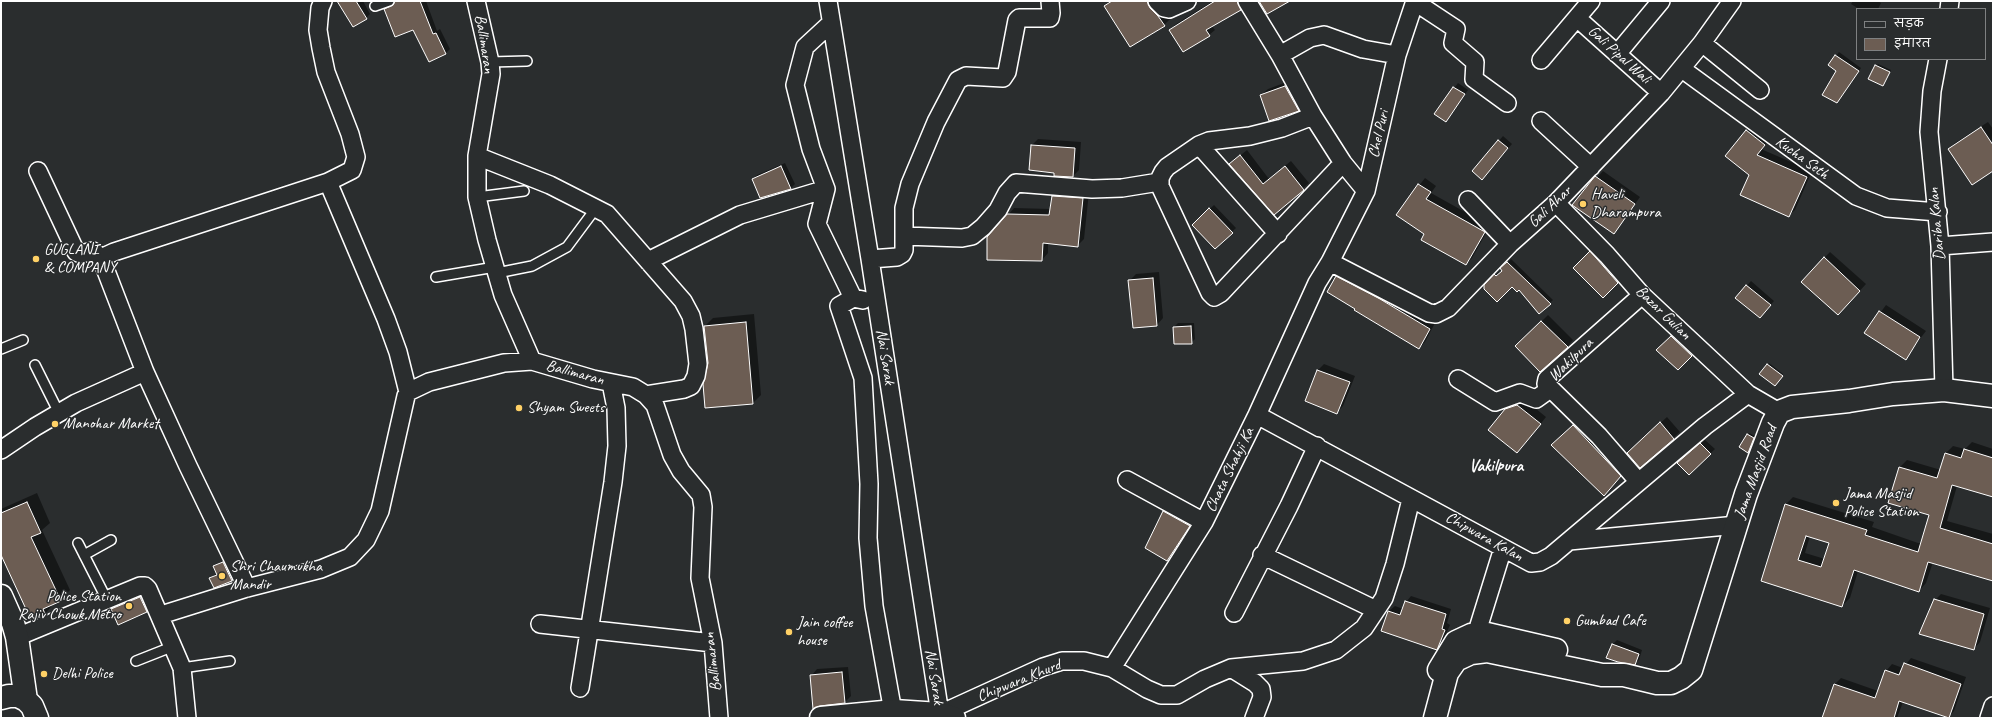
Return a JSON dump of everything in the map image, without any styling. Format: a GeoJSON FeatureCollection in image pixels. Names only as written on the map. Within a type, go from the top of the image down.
{"type":"FeatureCollection","features":[{"type":"Feature","properties":{"kind":"street"},"geometry":{"type":"LineString","coordinates":[[101,258],[114,252],[328,182],[352,170],[356,157],[350,134],[326,72],[321,48],[318,30],[320,8],[323,1]]}},
{"type":"Feature","properties":{"kind":"street","name":"Ballimaran"},"geometry":{"type":"LineString","coordinates":[[476,1],[490,62],[491,74],[477,156],[477,197],[503,295],[532,361],[592,379],[633,387],[646,395],[655,405],[672,455],[681,471],[701,495],[703,507],[700,578],[713,643],[719,718]]}},
{"type":"Feature","properties":{"kind":"street","name":"Nai Sarak"},"geometry":{"type":"LineString","coordinates":[[828,1],[947,716]]}},
{"type":"Feature","properties":{"kind":"street"},"geometry":{"type":"LineString","coordinates":[[870,259],[899,256],[904,250],[904,208],[910,184],[954,87],[961,78],[966,76],[1003,78],[1007,72],[1017,20],[1019,18],[1050,18],[1050,1]]}},
{"type":"Feature","properties":{"kind":"street"},"geometry":{"type":"LineString","coordinates":[[1157,1],[1164,8],[1169,9],[1187,1]]}},
{"type":"Feature","properties":{"kind":"street"},"geometry":{"type":"LineString","coordinates":[[1248,1],[1280,55],[1313,116],[1343,163],[1366,191]]}},
{"type":"Feature","properties":{"kind":"street"},"geometry":{"type":"LineString","coordinates":[[1415,1],[1456,29],[1454,45],[1474,62],[1474,80],[1507,103]]}},
{"type":"Feature","properties":{"kind":"street","name":"Chel Puri"},"geometry":{"type":"LineString","coordinates":[[1330,262],[1366,191],[1397,55],[1415,1]]}},
{"type":"Feature","properties":{"kind":"street"},"geometry":{"type":"LineString","coordinates":[[1541,60],[1591,1]]}},
{"type":"Feature","properties":{"kind":"street"},"geometry":{"type":"LineString","coordinates":[[1617,54],[1661,1]]}},
{"type":"Feature","properties":{"kind":"street","name":"Gali Ahar"},"geometry":{"type":"LineString","coordinates":[[1330,262],[1420,310],[1436,314],[1448,308],[1510,244],[1556,203],[1661,92],[1682,69],[1732,1]]}},
{"type":"Feature","properties":{"kind":"street","name":"Gali Pipal Wali"},"geometry":{"type":"LineString","coordinates":[[1577,18],[1661,92]]}},
{"type":"Feature","properties":{"kind":"street"},"geometry":{"type":"LineString","coordinates":[[831,23],[805,47],[795,85],[811,149],[826,189],[818,224],[853,298]]}},
{"type":"Feature","properties":{"kind":"street"},"geometry":{"type":"LineString","coordinates":[[1280,55],[1310,38],[1324,35],[1362,49],[1397,55]]}},
{"type":"Feature","properties":{"kind":"street"},"geometry":{"type":"LineString","coordinates":[[1702,43],[1760,90]]}},
{"type":"Feature","properties":{"kind":"street","name":"Dariba Kalan"},"geometry":{"type":"LineString","coordinates":[[1938,60],[1932,91],[1928,132],[1938,212],[1944,390]]}},
{"type":"Feature","properties":{"kind":"street","name":"Kucha Seth"},"geometry":{"type":"LineString","coordinates":[[1682,69],[1856,196],[1887,208],[1938,212]]}},
{"type":"Feature","properties":{"kind":"street"},"geometry":{"type":"LineString","coordinates":[[1313,116],[1282,128],[1241,138],[1220,139],[1199,146],[1167,167],[1163,172],[1159,182],[1207,290],[1214,296],[1221,293],[1343,163]]}},
{"type":"Feature","properties":{"kind":"street"},"geometry":{"type":"LineString","coordinates":[[1541,121],[1591,167]]}},
{"type":"Feature","properties":{"kind":"street"},"geometry":{"type":"LineString","coordinates":[[1199,146],[1278,234]]}},
{"type":"Feature","properties":{"kind":"street"},"geometry":{"type":"LineString","coordinates":[[477,156],[550,185],[607,214],[682,301],[691,316],[698,364],[696,376],[692,386],[684,389],[646,395]]}},
{"type":"Feature","properties":{"kind":"street"},"geometry":{"type":"LineString","coordinates":[[38,171],[76,252],[81,254],[92,251],[101,258],[145,372],[188,466],[247,588]]}},
{"type":"Feature","properties":{"kind":"street"},"geometry":{"type":"LineString","coordinates":[[160,615],[247,588],[321,569],[350,557],[366,540],[380,511],[408,392],[398,352],[386,320],[328,182]]}},
{"type":"Feature","properties":{"kind":"street"},"geometry":{"type":"LineString","coordinates":[[904,236],[962,238],[972,236],[983,227],[998,210],[1007,193],[1016,183],[1092,189],[1122,188],[1159,182]]}},
{"type":"Feature","properties":{"kind":"street"},"geometry":{"type":"LineString","coordinates":[[648,261],[740,215],[826,189]]}},
{"type":"Feature","properties":{"kind":"street"},"geometry":{"type":"LineString","coordinates":[[1468,200],[1510,244]]}},
{"type":"Feature","properties":{"kind":"street","name":"Bazar Gulian"},"geometry":{"type":"LineString","coordinates":[[1556,203],[1607,255],[1642,295],[1748,394],[1779,412]]}},
{"type":"Feature","properties":{"kind":"street"},"geometry":{"type":"LineString","coordinates":[[1940,246],[1993,242]]}},
{"type":"Feature","properties":{"kind":"street","name":"Chata Shahji Ka"},"geometry":{"type":"LineString","coordinates":[[1112,668],[1204,522],[1257,415],[1317,283],[1330,262]]}},
{"type":"Feature","properties":{"kind":"street","name":"Wakilpura"},"geometry":{"type":"LineString","coordinates":[[1638,481],[1599,436],[1546,384],[1547,380],[1642,295]]}},
{"type":"Feature","properties":{"kind":"street"},"geometry":{"type":"LineString","coordinates":[[877,302],[853,298],[839,306],[863,378],[868,484],[868,538],[874,606],[893,712]]}},
{"type":"Feature","properties":{"kind":"street"},"geometry":{"type":"LineString","coordinates":[[408,392],[429,382],[496,365],[532,361]]}},
{"type":"Feature","properties":{"kind":"street"},"geometry":{"type":"LineString","coordinates":[[1,450],[76,403],[145,372]]}},
{"type":"Feature","properties":{"kind":"street"},"geometry":{"type":"LineString","coordinates":[[1458,379],[1495,402],[1520,393],[1537,399],[1550,389]]}},
{"type":"Feature","properties":{"kind":"street"},"geometry":{"type":"LineString","coordinates":[[580,688],[588,630],[613,482],[617,446],[616,408],[611,383]]}},
{"type":"Feature","properties":{"kind":"street","name":"Jama Masjid Road"},"geometry":{"type":"LineString","coordinates":[[1435,718],[1448,673],[1456,660],[1472,653],[1487,651],[1602,675],[1624,675],[1658,683],[1671,683],[1691,670],[1746,494],[1773,423],[1779,412],[1792,407],[1849,401],[1893,394],[1944,390],[1993,396]]}},
{"type":"Feature","properties":{"kind":"street","name":"Chipwara Kalan"},"geometry":{"type":"LineString","coordinates":[[1257,415],[1317,446],[1524,560],[1536,562],[1551,556],[1638,481],[1705,426],[1748,394]]}},
{"type":"Feature","properties":{"kind":"street"},"geometry":{"type":"LineString","coordinates":[[1234,613],[1289,506],[1317,446]]}},
{"type":"Feature","properties":{"kind":"street"},"geometry":{"type":"LineString","coordinates":[[1128,480],[1204,522]]}},
{"type":"Feature","properties":{"kind":"street","name":"Chipwara Khurd"},"geometry":{"type":"LineString","coordinates":[[947,716],[1043,667],[1062,661],[1084,661],[1112,668],[1147,690],[1161,695],[1177,695],[1205,679],[1231,668],[1303,662],[1336,650],[1364,628],[1384,598],[1395,564],[1411,499]]}},
{"type":"Feature","properties":{"kind":"street"},"geometry":{"type":"LineString","coordinates":[[1569,541],[1736,524]]}},
{"type":"Feature","properties":{"kind":"street"},"geometry":{"type":"LineString","coordinates":[[1476,635],[1503,548]]}},
{"type":"Feature","properties":{"kind":"street"},"geometry":{"type":"LineString","coordinates":[[1262,556],[1376,610]]}},
{"type":"Feature","properties":{"kind":"street"},"geometry":{"type":"LineString","coordinates":[[17,637],[140,586],[145,586],[148,589],[174,646],[182,668],[187,718]]}},
{"type":"Feature","properties":{"kind":"street"},"geometry":{"type":"LineString","coordinates":[[1,598],[13,623],[17,637],[26,700]]}},
{"type":"Feature","properties":{"kind":"street"},"geometry":{"type":"LineString","coordinates":[[540,624],[713,643]]}},
{"type":"Feature","properties":{"kind":"street","name":"Jama Masjid Road"},"geometry":{"type":"LineString","coordinates":[[1422,718],[1431,686],[1448,652],[1456,642],[1471,635],[1487,634],[1575,655],[1603,664],[1624,675]]}},
{"type":"Feature","properties":{"kind":"street"},"geometry":{"type":"LineString","coordinates":[[1231,668],[1255,683],[1261,689],[1262,697],[1254,718]]}},
{"type":"Feature","properties":{"kind":"street"},"geometry":{"type":"LineString","coordinates":[[1,698],[18,696],[26,700],[32,706],[37,718]]}},
{"type":"Feature","properties":{"kind":"street"},"geometry":{"type":"LineString","coordinates":[[1988,718],[1993,706]]}},
{"type":"Feature","properties":{"kind":"street"},"geometry":{"type":"LineString","coordinates":[[821,718],[893,712],[947,716]]}},
{"type":"Feature","properties":{"kind":"lane"},"geometry":{"type":"LineString","coordinates":[[375,6],[389,1]]}},
{"type":"Feature","properties":{"kind":"lane"},"geometry":{"type":"LineString","coordinates":[[490,62],[527,61]]}},
{"type":"Feature","properties":{"kind":"lane"},"geometry":{"type":"LineString","coordinates":[[477,197],[524,191]]}},
{"type":"Feature","properties":{"kind":"lane"},"geometry":{"type":"LineString","coordinates":[[436,277],[532,266],[568,247],[596,208]]}},
{"type":"Feature","properties":{"kind":"lane"},"geometry":{"type":"LineString","coordinates":[[1,349],[23,340]]}},
{"type":"Feature","properties":{"kind":"lane"},"geometry":{"type":"LineString","coordinates":[[35,365],[59,414]]}},
{"type":"Feature","properties":{"kind":"lane"},"geometry":{"type":"LineString","coordinates":[[84,555],[111,540]]}},
{"type":"Feature","properties":{"kind":"lane"},"geometry":{"type":"LineString","coordinates":[[78,543],[107,600]]}},
{"type":"Feature","properties":{"kind":"lane"},"geometry":{"type":"LineString","coordinates":[[136,661],[174,646]]}},
{"type":"Feature","properties":{"kind":"lane"},"geometry":{"type":"LineString","coordinates":[[182,668],[230,661]]}},
{"type":"Feature","properties":{"kind":"building"},"geometry":{"type":"Polygon","coordinates":[[[337,1],[356,1],[367,19],[353,27],[337,1]]]}},
{"type":"Feature","properties":{"kind":"building"},"geometry":{"type":"Polygon","coordinates":[[[395,1],[420,1],[433,34],[436,33],[446,54],[429,62],[413,30],[395,37],[384,9],[393,5],[395,1]]]}},
{"type":"Feature","properties":{"kind":"building"},"geometry":{"type":"Polygon","coordinates":[[[1112,1],[1147,1],[1150,8],[1165,26],[1130,47],[1104,6],[1112,1]]]}},
{"type":"Feature","properties":{"kind":"building"},"geometry":{"type":"Polygon","coordinates":[[[1215,1],[1237,1],[1241,10],[1206,30],[1210,36],[1183,52],[1169,30],[1215,1]]]}},
{"type":"Feature","properties":{"kind":"building"},"geometry":{"type":"Polygon","coordinates":[[[1259,1],[1290,1],[1267,14],[1259,1]]]}},
{"type":"Feature","properties":{"kind":"building"},"geometry":{"type":"Polygon","coordinates":[[[1835,55],[1859,71],[1837,103],[1822,95],[1836,71],[1828,65],[1835,55]]]}},
{"type":"Feature","properties":{"kind":"building"},"geometry":{"type":"Polygon","coordinates":[[[1875,65],[1890,72],[1883,86],[1868,79],[1875,65]]]}},
{"type":"Feature","properties":{"kind":"building"},"geometry":{"type":"Polygon","coordinates":[[[1285,86],[1299,111],[1269,121],[1260,95],[1285,86]]]}},
{"type":"Feature","properties":{"kind":"building"},"geometry":{"type":"Polygon","coordinates":[[[1453,87],[1465,94],[1446,122],[1434,114],[1453,87]]]}},
{"type":"Feature","properties":{"kind":"building"},"geometry":{"type":"Polygon","coordinates":[[[1981,127],[1993,145],[1993,171],[1972,185],[1948,149],[1981,127]]]}},
{"type":"Feature","properties":{"kind":"building"},"geometry":{"type":"Polygon","coordinates":[[[1746,130],[1765,145],[1757,155],[1807,177],[1789,217],[1740,195],[1749,175],[1725,156],[1746,130]]]}},
{"type":"Feature","properties":{"kind":"building"},"geometry":{"type":"Polygon","coordinates":[[[1498,140],[1508,148],[1482,180],[1472,171],[1498,140]]]}},
{"type":"Feature","properties":{"kind":"building"},"geometry":{"type":"Polygon","coordinates":[[[1031,145],[1075,148],[1073,177],[1054,176],[1054,173],[1029,170],[1031,145]]]}},
{"type":"Feature","properties":{"kind":"building"},"geometry":{"type":"Polygon","coordinates":[[[1240,155],[1263,184],[1285,166],[1304,190],[1274,215],[1229,164],[1240,155]]]}},
{"type":"Feature","properties":{"kind":"building"},"geometry":{"type":"Polygon","coordinates":[[[781,166],[791,189],[760,198],[752,179],[781,166]]]}},
{"type":"Feature","properties":{"kind":"building","name":"Haveli Dharampura"},"geometry":{"type":"Polygon","coordinates":[[[1595,176],[1635,204],[1614,234],[1572,205],[1595,176]]]}},
{"type":"Feature","properties":{"kind":"building"},"geometry":{"type":"Polygon","coordinates":[[[1418,184],[1431,192],[1426,199],[1485,232],[1466,265],[1421,240],[1424,234],[1396,215],[1418,184]]]}},
{"type":"Feature","properties":{"kind":"building"},"geometry":{"type":"Polygon","coordinates":[[[1052,196],[1083,198],[1078,247],[1043,243],[1042,261],[987,260],[987,237],[1007,214],[1049,215],[1052,196]]]}},
{"type":"Feature","properties":{"kind":"building"},"geometry":{"type":"Polygon","coordinates":[[[1209,208],[1233,233],[1215,249],[1192,225],[1209,208]]]}},
{"type":"Feature","properties":{"kind":"building"},"geometry":{"type":"Polygon","coordinates":[[[1590,251],[1618,283],[1603,298],[1573,268],[1590,251]]]}},
{"type":"Feature","properties":{"kind":"building"},"geometry":{"type":"Polygon","coordinates":[[[1824,257],[1860,291],[1838,315],[1801,282],[1824,257]]]}},
{"type":"Feature","properties":{"kind":"building"},"geometry":{"type":"Polygon","coordinates":[[[1507,262],[1551,304],[1539,314],[1519,290],[1517,292],[1512,287],[1497,302],[1484,289],[1484,285],[1494,274],[1496,276],[1502,271],[1500,268],[1507,262]]]}},
{"type":"Feature","properties":{"kind":"building"},"geometry":{"type":"Polygon","coordinates":[[[1336,276],[1380,299],[1430,329],[1419,349],[1327,292],[1336,276]]]}},
{"type":"Feature","properties":{"kind":"building"},"geometry":{"type":"Polygon","coordinates":[[[1153,278],[1157,326],[1133,328],[1128,280],[1153,278]]]}},
{"type":"Feature","properties":{"kind":"building"},"geometry":{"type":"Polygon","coordinates":[[[1746,285],[1771,305],[1760,318],[1735,298],[1746,285]]]}},
{"type":"Feature","properties":{"kind":"building"},"geometry":{"type":"Polygon","coordinates":[[[1879,311],[1920,337],[1906,360],[1864,333],[1879,311]]]}},
{"type":"Feature","properties":{"kind":"building"},"geometry":{"type":"Polygon","coordinates":[[[1541,321],[1568,347],[1540,372],[1515,346],[1541,321]]]}},
{"type":"Feature","properties":{"kind":"building"},"geometry":{"type":"Polygon","coordinates":[[[746,322],[753,404],[705,408],[703,384],[708,363],[704,326],[746,322]]]}},
{"type":"Feature","properties":{"kind":"building"},"geometry":{"type":"Polygon","coordinates":[[[1191,326],[1192,344],[1174,344],[1173,327],[1191,326]]]}},
{"type":"Feature","properties":{"kind":"building"},"geometry":{"type":"Polygon","coordinates":[[[1671,336],[1692,356],[1678,370],[1656,350],[1671,336]]]}},
{"type":"Feature","properties":{"kind":"building"},"geometry":{"type":"Polygon","coordinates":[[[1767,364],[1783,376],[1775,386],[1759,374],[1767,364]]]}},
{"type":"Feature","properties":{"kind":"building"},"geometry":{"type":"Polygon","coordinates":[[[1317,370],[1350,382],[1337,414],[1305,401],[1317,370]]]}},
{"type":"Feature","properties":{"kind":"building"},"geometry":{"type":"Polygon","coordinates":[[[1517,405],[1541,424],[1517,453],[1488,430],[1505,409],[1517,405]]]}},
{"type":"Feature","properties":{"kind":"building"},"geometry":{"type":"Polygon","coordinates":[[[1660,422],[1674,439],[1640,468],[1627,453],[1660,422]]]}},
{"type":"Feature","properties":{"kind":"building"},"geometry":{"type":"Polygon","coordinates":[[[1573,425],[1621,476],[1604,496],[1551,445],[1573,425]]]}},
{"type":"Feature","properties":{"kind":"building"},"geometry":{"type":"Polygon","coordinates":[[[1747,434],[1754,438],[1748,453],[1739,447],[1747,434]]]}},
{"type":"Feature","properties":{"kind":"building"},"geometry":{"type":"Polygon","coordinates":[[[1700,443],[1711,454],[1689,475],[1677,463],[1700,443]]]}},
{"type":"Feature","properties":{"kind":"building"},"geometry":{"type":"Polygon","coordinates":[[[1964,449],[1993,458],[1993,497],[1952,485],[1940,528],[1993,544],[1993,581],[1928,562],[1919,592],[1854,570],[1842,607],[1761,581],[1785,504],[1867,530],[1865,535],[1918,552],[1929,515],[1888,503],[1899,467],[1937,478],[1945,453],[1961,458],[1964,449]],[[1806,536],[1798,560],[1821,567],[1829,543],[1806,536]]]}},
{"type":"Feature","properties":{"kind":"building"},"geometry":{"type":"Polygon","coordinates":[[[27,502],[41,533],[31,537],[61,601],[43,609],[45,614],[31,620],[1,555],[1,513],[27,502]]]}},
{"type":"Feature","properties":{"kind":"building"},"geometry":{"type":"Polygon","coordinates":[[[1163,511],[1190,526],[1167,561],[1145,548],[1163,511]]]}},
{"type":"Feature","properties":{"kind":"building","name":"Shri Chaumukha Mandir"},"geometry":{"type":"Polygon","coordinates":[[[223,562],[232,581],[214,588],[209,578],[217,575],[213,566],[223,562]]]}},
{"type":"Feature","properties":{"kind":"building"},"geometry":{"type":"Polygon","coordinates":[[[140,597],[147,612],[118,625],[111,609],[140,597]]]}},
{"type":"Feature","properties":{"kind":"building"},"geometry":{"type":"Polygon","coordinates":[[[1934,599],[1984,614],[1974,650],[1919,634],[1934,599]]]}},
{"type":"Feature","properties":{"kind":"building"},"geometry":{"type":"Polygon","coordinates":[[[1405,601],[1446,614],[1442,629],[1445,630],[1437,650],[1381,631],[1388,611],[1400,615],[1405,601]]]}},
{"type":"Feature","properties":{"kind":"building"},"geometry":{"type":"Polygon","coordinates":[[[1612,644],[1639,654],[1635,665],[1606,658],[1612,644]]]}},
{"type":"Feature","properties":{"kind":"building"},"geometry":{"type":"Polygon","coordinates":[[[1904,663],[1961,684],[1949,718],[1899,701],[1894,718],[1822,718],[1834,684],[1875,698],[1885,670],[1899,675],[1904,663]]]}},
{"type":"Feature","properties":{"kind":"building"},"geometry":{"type":"Polygon","coordinates":[[[842,672],[845,703],[820,706],[813,709],[810,675],[842,672]]]}},
{"type":"Feature","properties":{"kind":"place","name":"Haveli Dharampura"},"geometry":{"type":"Point","coordinates":[1583,204]}},
{"type":"Feature","properties":{"kind":"place","name":"GUGLANI & COMPANY"},"geometry":{"type":"Point","coordinates":[36,259]}},
{"type":"Feature","properties":{"kind":"place","name":"Shyam Sweets"},"geometry":{"type":"Point","coordinates":[519,408]}},
{"type":"Feature","properties":{"kind":"place","name":"Manohar Market"},"geometry":{"type":"Point","coordinates":[55,424]}},
{"type":"Feature","properties":{"kind":"place","name":"Jama Masjid Police Station"},"geometry":{"type":"Point","coordinates":[1836,503]}},
{"type":"Feature","properties":{"kind":"place","name":"Shri Chaumukha Mandir"},"geometry":{"type":"Point","coordinates":[222,576]}},
{"type":"Feature","properties":{"kind":"place","name":"Police Station Rajiv Chowk Metro"},"geometry":{"type":"Point","coordinates":[129,606]}},
{"type":"Feature","properties":{"kind":"place","name":"Gumbad Cafe"},"geometry":{"type":"Point","coordinates":[1567,621]}},
{"type":"Feature","properties":{"kind":"place","name":"Jain coffee house"},"geometry":{"type":"Point","coordinates":[789,632]}},
{"type":"Feature","properties":{"kind":"place","name":"Delhi Police"},"geometry":{"type":"Point","coordinates":[44,674]}},
{"type":"Feature","properties":{"kind":"district","name":"Vakilpura"},"geometry":{"type":"Point","coordinates":[1496,467]}}]}
